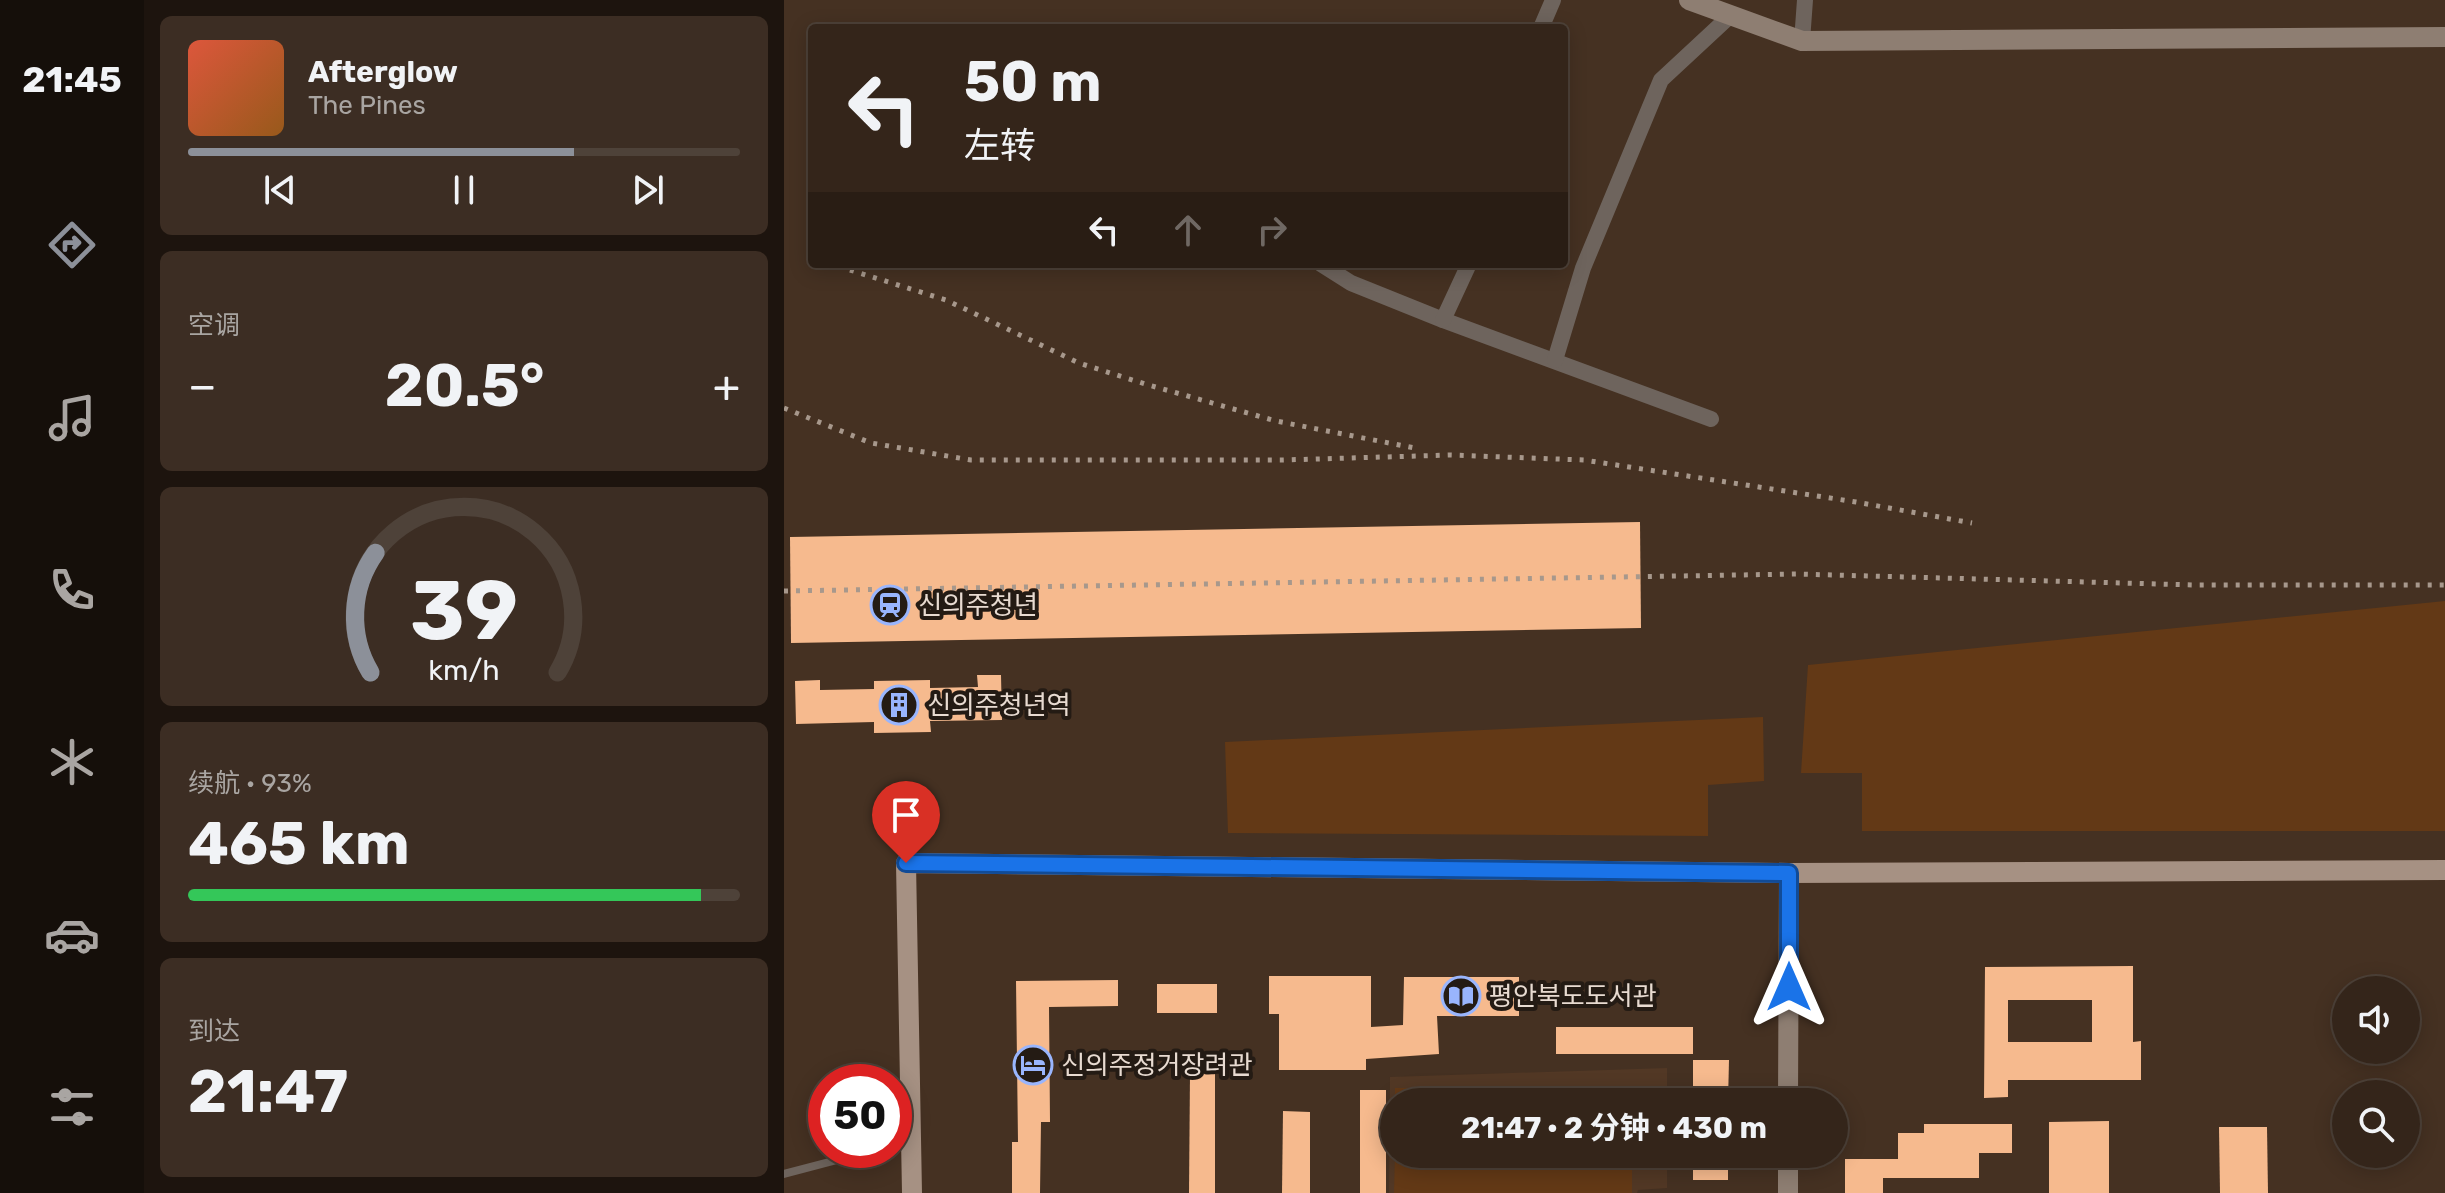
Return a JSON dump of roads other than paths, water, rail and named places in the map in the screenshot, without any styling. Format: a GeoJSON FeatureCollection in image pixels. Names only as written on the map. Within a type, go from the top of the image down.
{"type":"FeatureCollection","features":[{"type":"Feature","properties":{"kind":"main road"},"geometry":{"type":"LineString","coordinates":[[904,1064],[906,863],[1789,873],[2445,870]]}},
{"type":"Feature","properties":{"kind":"main road"},"geometry":{"type":"LineString","coordinates":[[908,1168],[912,1193]]}},
{"type":"Feature","properties":{"kind":"street"},"geometry":{"type":"LineString","coordinates":[[1543,24],[1553,0]]}},
{"type":"Feature","properties":{"kind":"street"},"geometry":{"type":"LineString","coordinates":[[1689,0],[1802,41],[2445,37]]}},
{"type":"Feature","properties":{"kind":"street"},"geometry":{"type":"LineString","coordinates":[[1802,41],[1805,0]]}},
{"type":"Feature","properties":{"kind":"street"},"geometry":{"type":"LineString","coordinates":[[1555,360],[1583,268],[1661,80],[1731,15]]}},
{"type":"Feature","properties":{"kind":"street"},"geometry":{"type":"LineString","coordinates":[[1327,268],[1351,283],[1443,320],[1711,419]]}},
{"type":"Feature","properties":{"kind":"street"},"geometry":{"type":"LineString","coordinates":[[1443,320],[1462,268]]}},
{"type":"Feature","properties":{"kind":"street"},"geometry":{"type":"LineString","coordinates":[[1788,1088],[1789,873]]}},
{"type":"Feature","properties":{"kind":"street"},"geometry":{"type":"LineString","coordinates":[[1788,1168],[1788,1193]]}},
{"type":"Feature","properties":{"kind":"lane"},"geometry":{"type":"LineString","coordinates":[[784,1174],[808,1168]]}},
{"type":"Feature","properties":{"kind":"railway"},"geometry":{"type":"LineString","coordinates":[[850,270],[946,300],[1079,363],[1145,384],[1276,421],[1420,449]]}},
{"type":"Feature","properties":{"kind":"railway"},"geometry":{"type":"LineString","coordinates":[[784,408],[871,443],[971,460],[1283,460],[1451,455],[1584,460],[1972,523]]}},
{"type":"Feature","properties":{"kind":"railway"},"geometry":{"type":"LineString","coordinates":[[784,591],[1797,574],[2195,585],[2445,585]]}},
{"type":"Feature","properties":{"kind":"place","name":"신의주청년"},"geometry":{"type":"Point","coordinates":[890,605]}},
{"type":"Feature","properties":{"kind":"place","name":"신의주청년역"},"geometry":{"type":"Point","coordinates":[899,705]}},
{"type":"Feature","properties":{"kind":"place","name":"평안북도도서관"},"geometry":{"type":"Point","coordinates":[1461,996]}},
{"type":"Feature","properties":{"kind":"place","name":"신의주정거장려관"},"geometry":{"type":"Point","coordinates":[1033,1065]}}]}
